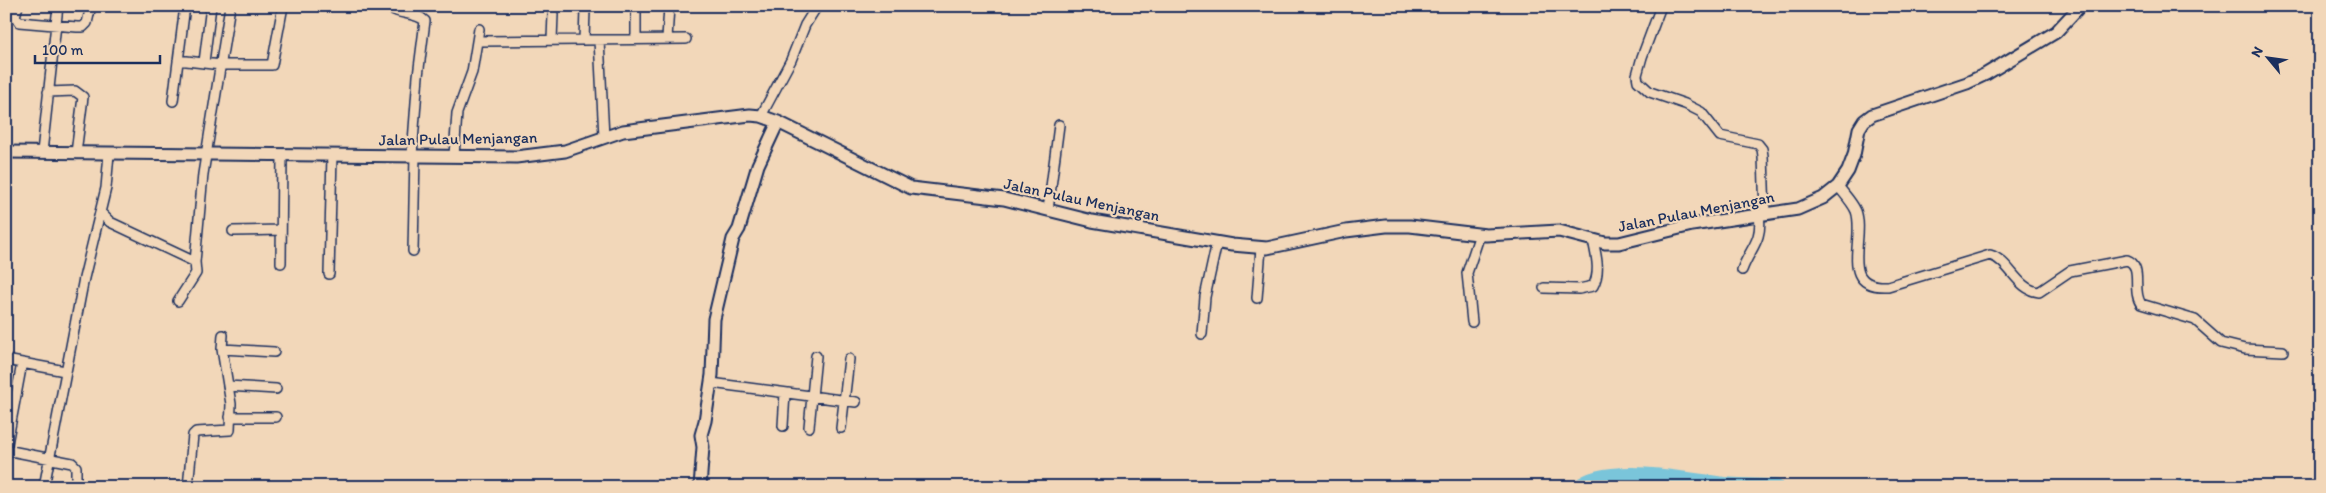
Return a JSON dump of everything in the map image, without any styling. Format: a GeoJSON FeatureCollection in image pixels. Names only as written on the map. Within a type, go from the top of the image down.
{"type":"FeatureCollection","features":[{"type":"Feature","properties":{"kind":"street"},"geometry":{"type":"LineString","coordinates":[[18,6],[15,16],[19,22],[83,27],[87,23],[92,6]]}},
{"type":"Feature","properties":{"kind":"street"},"geometry":{"type":"LineString","coordinates":[[42,152],[54,25],[58,6]]}},
{"type":"Feature","properties":{"kind":"street"},"geometry":{"type":"LineString","coordinates":[[173,101],[185,6]]}},
{"type":"Feature","properties":{"kind":"street"},"geometry":{"type":"LineString","coordinates":[[204,62],[211,6]]}},
{"type":"Feature","properties":{"kind":"street"},"geometry":{"type":"LineString","coordinates":[[178,301],[196,273],[195,262],[206,155],[230,6]]}},
{"type":"Feature","properties":{"kind":"street"},"geometry":{"type":"LineString","coordinates":[[178,60],[221,65],[272,65],[284,6]]}},
{"type":"Feature","properties":{"kind":"street"},"geometry":{"type":"LineString","coordinates":[[388,6],[394,11],[417,16],[425,21],[418,76],[413,156],[412,251]]}},
{"type":"Feature","properties":{"kind":"street"},"geometry":{"type":"LineString","coordinates":[[667,39],[669,6]]}},
{"type":"Feature","properties":{"kind":"street"},"geometry":{"type":"LineString","coordinates":[[761,116],[792,60],[805,25],[817,6]]}},
{"type":"Feature","properties":{"kind":"street"},"geometry":{"type":"LineString","coordinates":[[1661,6],[1642,57],[1637,75],[1638,81],[1650,92],[1685,104],[1701,112],[1720,136],[1758,144],[1762,149],[1764,156],[1760,228],[1757,243],[1747,257],[1742,270]]}},
{"type":"Feature","properties":{"kind":"street","name":"Jalan Pulau Menjangan"},"geometry":{"type":"LineString","coordinates":[[6,152],[508,157],[543,154],[576,148],[624,131],[684,125],[734,116],[761,116],[778,122],[911,188],[1004,199],[1092,221],[1217,242],[1262,248],[1287,245],[1321,236],[1386,226],[1410,226],[1480,234],[1548,230],[1593,240],[1619,243],[1692,225],[1806,206],[1823,198],[1838,186],[1851,163],[1859,129],[1872,114],[1967,83],[1986,74],[2056,32],[2080,6]]}},
{"type":"Feature","properties":{"kind":"street"},"geometry":{"type":"LineString","coordinates":[[636,8],[636,39]]}},
{"type":"Feature","properties":{"kind":"street"},"geometry":{"type":"LineString","coordinates":[[584,40],[585,10]]}},
{"type":"Feature","properties":{"kind":"street"},"geometry":{"type":"LineString","coordinates":[[552,40],[553,14]]}},
{"type":"Feature","properties":{"kind":"street"},"geometry":{"type":"LineString","coordinates":[[454,156],[457,113],[472,72],[479,29]]}},
{"type":"Feature","properties":{"kind":"street"},"geometry":{"type":"LineString","coordinates":[[478,41],[686,39]]}},
{"type":"Feature","properties":{"kind":"street"},"geometry":{"type":"LineString","coordinates":[[599,40],[604,137]]}},
{"type":"Feature","properties":{"kind":"street"},"geometry":{"type":"LineString","coordinates":[[48,92],[75,91],[83,97],[76,154]]}},
{"type":"Feature","properties":{"kind":"street"},"geometry":{"type":"LineString","coordinates":[[700,487],[703,447],[701,435],[711,383],[714,319],[731,244],[739,229],[758,165],[778,122]]}},
{"type":"Feature","properties":{"kind":"street"},"geometry":{"type":"LineString","coordinates":[[1048,210],[1059,125]]}},
{"type":"Feature","properties":{"kind":"street"},"geometry":{"type":"LineString","coordinates":[[44,487],[84,278],[101,213],[109,154]]}},
{"type":"Feature","properties":{"kind":"street"},"geometry":{"type":"LineString","coordinates":[[281,263],[282,155]]}},
{"type":"Feature","properties":{"kind":"street"},"geometry":{"type":"LineString","coordinates":[[329,274],[332,155]]}},
{"type":"Feature","properties":{"kind":"street"},"geometry":{"type":"LineString","coordinates":[[1838,186],[1856,211],[1857,267],[1866,283],[1888,286],[1990,255],[1996,257],[2023,285],[2031,290],[2040,292],[2070,272],[2127,260],[2132,262],[2136,268],[2135,286],[2141,304],[2194,320],[2221,343],[2246,348],[2283,351]]}},
{"type":"Feature","properties":{"kind":"street"},"geometry":{"type":"LineString","coordinates":[[101,213],[110,222],[195,262]]}},
{"type":"Feature","properties":{"kind":"street"},"geometry":{"type":"LineString","coordinates":[[232,231],[280,230]]}},
{"type":"Feature","properties":{"kind":"street"},"geometry":{"type":"LineString","coordinates":[[1472,322],[1467,273],[1480,234]]}},
{"type":"Feature","properties":{"kind":"street"},"geometry":{"type":"LineString","coordinates":[[1544,288],[1579,289],[1593,286],[1597,279],[1593,240]]}},
{"type":"Feature","properties":{"kind":"street"},"geometry":{"type":"LineString","coordinates":[[1202,334],[1205,297],[1217,242]]}},
{"type":"Feature","properties":{"kind":"street"},"geometry":{"type":"LineString","coordinates":[[1257,298],[1262,248]]}},
{"type":"Feature","properties":{"kind":"street"},"geometry":{"type":"LineString","coordinates":[[188,487],[193,435],[196,432],[230,430],[228,386],[222,349],[223,335]]}},
{"type":"Feature","properties":{"kind":"street"},"geometry":{"type":"LineString","coordinates":[[222,349],[274,352]]}},
{"type":"Feature","properties":{"kind":"street"},"geometry":{"type":"LineString","coordinates":[[810,428],[816,356]]}},
{"type":"Feature","properties":{"kind":"street"},"geometry":{"type":"LineString","coordinates":[[841,428],[849,359]]}},
{"type":"Feature","properties":{"kind":"street"},"geometry":{"type":"LineString","coordinates":[[6,360],[65,371]]}},
{"type":"Feature","properties":{"kind":"street"},"geometry":{"type":"LineString","coordinates":[[22,363],[6,450],[74,465],[76,487]]}},
{"type":"Feature","properties":{"kind":"street"},"geometry":{"type":"LineString","coordinates":[[711,383],[856,402]]}},
{"type":"Feature","properties":{"kind":"street"},"geometry":{"type":"LineString","coordinates":[[228,386],[276,389]]}},
{"type":"Feature","properties":{"kind":"street"},"geometry":{"type":"LineString","coordinates":[[783,426],[785,393]]}},
{"type":"Feature","properties":{"kind":"street"},"geometry":{"type":"LineString","coordinates":[[230,416],[276,417]]}},
{"type":"Feature","properties":{"kind":"waterway"},"geometry":{"type":"LineString","coordinates":[[1579,487],[1592,480],[1610,476],[1630,475],[1730,485],[1776,487]]}},
{"type":"Feature","properties":{"kind":"waterway"},"geometry":{"type":"LineString","coordinates":[[2183,487],[2198,487]]}}]}
